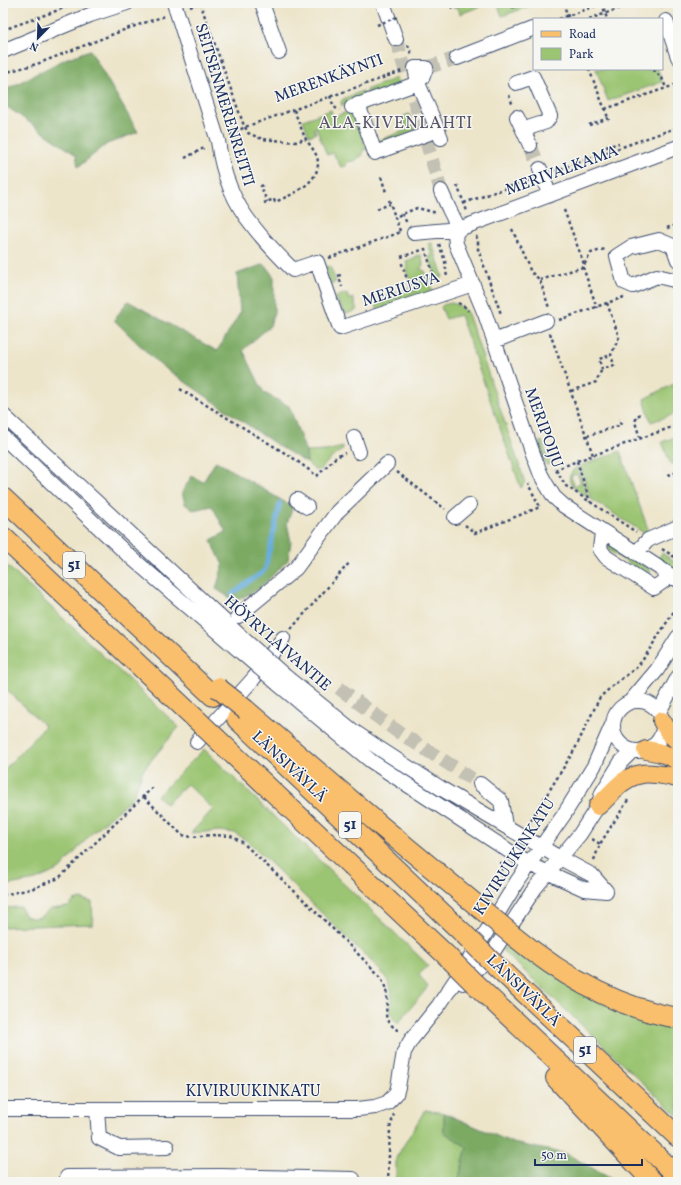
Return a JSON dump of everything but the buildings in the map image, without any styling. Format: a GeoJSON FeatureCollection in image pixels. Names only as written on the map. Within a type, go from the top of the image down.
{"type":"FeatureCollection","features":[{"type":"Feature","properties":{"kind":"highway","name":"LÄNSIVÄYLÄ"},"geometry":{"type":"LineString","coordinates":[[3,498],[141,628],[241,714],[492,962],[678,1137]]}},
{"type":"Feature","properties":{"kind":"highway","name":"LÄNSIVÄYLÄ"},"geometry":{"type":"LineString","coordinates":[[3,537],[678,1176]]}},
{"type":"Feature","properties":{"kind":"highway"},"geometry":{"type":"LineString","coordinates":[[241,714],[381,826],[535,953],[589,987],[625,1003],[678,1018]]}},
{"type":"Feature","properties":{"kind":"highway"},"geometry":{"type":"LineString","coordinates":[[531,1038],[556,1078],[653,1182]]}},
{"type":"Feature","properties":{"kind":"main road"},"geometry":{"type":"LineString","coordinates":[[660,716],[670,734],[678,741]]}},
{"type":"Feature","properties":{"kind":"main road"},"geometry":{"type":"LineString","coordinates":[[639,750],[659,752],[669,755],[678,761]]}},
{"type":"Feature","properties":{"kind":"main road"},"geometry":{"type":"LineString","coordinates":[[598,806],[623,782],[640,774],[652,772],[678,778]]}},
{"type":"Feature","properties":{"kind":"street"},"geometry":{"type":"LineString","coordinates":[[3,51],[125,3]]}},
{"type":"Feature","properties":{"kind":"street"},"geometry":{"type":"LineString","coordinates":[[262,3],[279,52]]}},
{"type":"Feature","properties":{"kind":"street"},"geometry":{"type":"LineString","coordinates":[[383,3],[396,39]]}},
{"type":"Feature","properties":{"kind":"street","name":"SEITSENMERENREITTI"},"geometry":{"type":"LineString","coordinates":[[175,7],[218,141],[221,161],[234,196],[252,226],[293,270],[317,262]]}},
{"type":"Feature","properties":{"kind":"street"},"geometry":{"type":"LineString","coordinates":[[666,21],[678,57]]}},
{"type":"Feature","properties":{"kind":"street"},"geometry":{"type":"LineString","coordinates":[[457,58],[495,44],[529,35]]}},
{"type":"Feature","properties":{"kind":"street"},"geometry":{"type":"LineString","coordinates":[[418,83],[440,134],[378,152],[355,106],[418,83],[423,76],[420,68]]}},
{"type":"Feature","properties":{"kind":"street"},"geometry":{"type":"LineString","coordinates":[[516,83],[533,77],[550,116],[546,122],[531,127],[528,138],[517,116]]}},
{"type":"Feature","properties":{"kind":"street","name":"MERIVALKAMA"},"geometry":{"type":"LineString","coordinates":[[407,232],[458,229],[678,147]]}},
{"type":"Feature","properties":{"kind":"street"},"geometry":{"type":"LineString","coordinates":[[541,173],[549,194]]}},
{"type":"Feature","properties":{"kind":"street"},"geometry":{"type":"LineString","coordinates":[[442,191],[458,229]]}},
{"type":"Feature","properties":{"kind":"street","name":"MERIPOIJU"},"geometry":{"type":"LineString","coordinates":[[458,229],[455,235],[456,244],[473,284],[494,341],[533,454],[544,480],[554,497],[564,506],[602,532],[675,578]]}},
{"type":"Feature","properties":{"kind":"street"},"geometry":{"type":"LineString","coordinates":[[678,260],[674,246],[660,240],[631,248],[617,256],[624,282],[633,286],[657,276],[678,281]]}},
{"type":"Feature","properties":{"kind":"street","name":"MERIUSVA"},"geometry":{"type":"LineString","coordinates":[[317,262],[340,328],[473,284]]}},
{"type":"Feature","properties":{"kind":"street"},"geometry":{"type":"LineString","coordinates":[[494,341],[546,323]]}},
{"type":"Feature","properties":{"kind":"street","name":"HÖYRYLAIVANTIE"},"geometry":{"type":"LineString","coordinates":[[3,415],[245,649]]}},
{"type":"Feature","properties":{"kind":"street","name":"HÖYRYLAIVANTIE"},"geometry":{"type":"LineString","coordinates":[[3,437],[126,553],[282,680],[371,761],[529,864],[584,889],[606,891],[592,875],[442,789],[357,734],[282,680]]}},
{"type":"Feature","properties":{"kind":"street"},"geometry":{"type":"LineString","coordinates":[[354,437],[359,452]]}},
{"type":"Feature","properties":{"kind":"street"},"geometry":{"type":"LineString","coordinates":[[238,616],[296,568],[338,511],[387,464]]}},
{"type":"Feature","properties":{"kind":"street"},"geometry":{"type":"LineString","coordinates":[[455,517],[469,505]]}},
{"type":"Feature","properties":{"kind":"street"},"geometry":{"type":"LineString","coordinates":[[636,553],[648,540],[678,527]]}},
{"type":"Feature","properties":{"kind":"street"},"geometry":{"type":"LineString","coordinates":[[602,532],[600,549],[606,557],[654,588],[675,578]]}},
{"type":"Feature","properties":{"kind":"street"},"geometry":{"type":"LineString","coordinates":[[678,637],[657,670],[630,702],[622,707],[616,714],[613,723],[613,732],[623,747],[639,750],[653,746],[659,740],[662,733],[660,716],[678,676]]}},
{"type":"Feature","properties":{"kind":"street"},"geometry":{"type":"LineString","coordinates":[[197,742],[254,678],[283,638]]}},
{"type":"Feature","properties":{"kind":"street"},"geometry":{"type":"LineString","coordinates":[[630,702],[643,702],[648,704],[660,716]]}},
{"type":"Feature","properties":{"kind":"street","name":"KIVIRUUKINKATU"},"geometry":{"type":"LineString","coordinates":[[3,1109],[305,1110],[358,1109],[374,1107],[386,1103],[396,1094],[404,1052],[411,1040],[439,1005],[471,957],[518,880],[563,816],[594,766],[613,723]]}},
{"type":"Feature","properties":{"kind":"street","name":"KIVIRUUKINKATU"},"geometry":{"type":"LineString","coordinates":[[439,1005],[476,972],[493,952],[535,888],[580,834],[598,806],[602,793],[622,762],[639,750]]}},
{"type":"Feature","properties":{"kind":"street"},"geometry":{"type":"LineString","coordinates":[[480,784],[501,801],[505,826]]}},
{"type":"Feature","properties":{"kind":"street"},"geometry":{"type":"LineString","coordinates":[[97,1109],[99,1138],[119,1148],[167,1148]]}},
{"type":"Feature","properties":{"kind":"street"},"geometry":{"type":"LineString","coordinates":[[67,1177],[221,1176],[353,1179],[353,1182]]}},
{"type":"Feature","properties":{"kind":"path"},"geometry":{"type":"LineString","coordinates":[[3,30],[78,3]]}},
{"type":"Feature","properties":{"kind":"path"},"geometry":{"type":"LineString","coordinates":[[3,73],[37,64],[129,28],[175,7],[200,3],[248,133],[262,138],[298,142],[305,138]]}},
{"type":"Feature","properties":{"kind":"path"},"geometry":{"type":"LineString","coordinates":[[452,9],[454,3]]}},
{"type":"Feature","properties":{"kind":"path"},"geometry":{"type":"LineString","coordinates":[[507,3],[513,7],[532,3]]}},
{"type":"Feature","properties":{"kind":"path"},"geometry":{"type":"LineString","coordinates":[[563,3],[568,17],[603,3],[607,18]]}},
{"type":"Feature","properties":{"kind":"path"},"geometry":{"type":"LineString","coordinates":[[591,18],[635,3]]}},
{"type":"Feature","properties":{"kind":"path"},"geometry":{"type":"LineString","coordinates":[[376,25],[397,17]]}},
{"type":"Feature","properties":{"kind":"path","name":"MERENKÄYNTI"},"geometry":{"type":"LineString","coordinates":[[245,127],[408,68],[420,68]]}},
{"type":"Feature","properties":{"kind":"path"},"geometry":{"type":"LineString","coordinates":[[589,70],[609,119],[589,125]]}},
{"type":"Feature","properties":{"kind":"path"},"geometry":{"type":"LineString","coordinates":[[654,70],[662,78],[666,88]]}},
{"type":"Feature","properties":{"kind":"path"},"geometry":{"type":"LineString","coordinates":[[516,83],[509,96],[517,116]]}},
{"type":"Feature","properties":{"kind":"path"},"geometry":{"type":"LineString","coordinates":[[605,109],[678,84]]}},
{"type":"Feature","properties":{"kind":"path"},"geometry":{"type":"LineString","coordinates":[[263,185],[261,186],[266,203],[274,199],[275,202],[295,194],[305,187],[314,176],[318,167],[317,157],[305,138],[294,110]]}},
{"type":"Feature","properties":{"kind":"path"},"geometry":{"type":"LineString","coordinates":[[395,217],[417,208],[438,213],[541,173],[678,127]]}},
{"type":"Feature","properties":{"kind":"path"},"geometry":{"type":"LineString","coordinates":[[185,158],[218,141]]}},
{"type":"Feature","properties":{"kind":"path"},"geometry":{"type":"LineString","coordinates":[[606,147],[618,142],[620,147]]}},
{"type":"Feature","properties":{"kind":"path"},"geometry":{"type":"LineString","coordinates":[[380,177],[386,192]]}},
{"type":"Feature","properties":{"kind":"path"},"geometry":{"type":"LineString","coordinates":[[457,185],[465,203],[468,215]]}},
{"type":"Feature","properties":{"kind":"path"},"geometry":{"type":"LineString","coordinates":[[317,262],[407,232],[395,217],[389,200]]}},
{"type":"Feature","properties":{"kind":"path"},"geometry":{"type":"LineString","coordinates":[[378,209],[390,204]]}},
{"type":"Feature","properties":{"kind":"path"},"geometry":{"type":"LineString","coordinates":[[564,210],[584,265],[596,308]]}},
{"type":"Feature","properties":{"kind":"path"},"geometry":{"type":"LineString","coordinates":[[512,228],[531,272],[540,280],[551,312],[546,323],[593,455]]}},
{"type":"Feature","properties":{"kind":"path"},"geometry":{"type":"LineString","coordinates":[[478,241],[478,249]]}},
{"type":"Feature","properties":{"kind":"path"},"geometry":{"type":"LineString","coordinates":[[400,257],[425,249],[434,278],[409,285]]}},
{"type":"Feature","properties":{"kind":"path"},"geometry":{"type":"LineString","coordinates":[[374,301],[410,288],[400,261]]}},
{"type":"Feature","properties":{"kind":"path"},"geometry":{"type":"LineString","coordinates":[[445,261],[448,281]]}},
{"type":"Feature","properties":{"kind":"path"},"geometry":{"type":"LineString","coordinates":[[338,276],[343,274]]}},
{"type":"Feature","properties":{"kind":"path"},"geometry":{"type":"LineString","coordinates":[[546,323],[596,308],[626,296],[633,286]]}},
{"type":"Feature","properties":{"kind":"path"},"geometry":{"type":"LineString","coordinates":[[602,369],[614,365],[611,355],[619,337],[607,304]]}},
{"type":"Feature","properties":{"kind":"path"},"geometry":{"type":"LineString","coordinates":[[571,391],[596,382],[602,369],[599,359],[611,355]]}},
{"type":"Feature","properties":{"kind":"path"},"geometry":{"type":"LineString","coordinates":[[180,389],[293,458],[317,476],[336,457],[343,453],[359,452]]}},
{"type":"Feature","properties":{"kind":"path"},"geometry":{"type":"LineString","coordinates":[[640,438],[635,422],[637,416],[641,414]]}},
{"type":"Feature","properties":{"kind":"path"},"geometry":{"type":"LineString","coordinates":[[587,436],[621,425],[619,419]]}},
{"type":"Feature","properties":{"kind":"path"},"geometry":{"type":"LineString","coordinates":[[678,425],[555,469],[566,486],[678,559]]}},
{"type":"Feature","properties":{"kind":"path"},"geometry":{"type":"LineString","coordinates":[[577,461],[590,503]]}},
{"type":"Feature","properties":{"kind":"path"},"geometry":{"type":"LineString","coordinates":[[387,464],[475,533],[540,507]]}},
{"type":"Feature","properties":{"kind":"path"},"geometry":{"type":"LineString","coordinates":[[668,475],[678,472]]}},
{"type":"Feature","properties":{"kind":"path"},"geometry":{"type":"LineString","coordinates":[[283,638],[350,562]]}},
{"type":"Feature","properties":{"kind":"path"},"geometry":{"type":"LineString","coordinates":[[521,835],[575,749],[600,697],[636,668],[642,661],[678,605]]}},
{"type":"Feature","properties":{"kind":"path"},"geometry":{"type":"LineString","coordinates":[[3,895],[31,889],[59,878],[154,786]]}},
{"type":"Feature","properties":{"kind":"path"},"geometry":{"type":"LineString","coordinates":[[593,861],[600,844],[631,796]]}},
{"type":"Feature","properties":{"kind":"path"},"geometry":{"type":"LineString","coordinates":[[144,797],[182,834],[192,838],[211,835],[231,836],[242,842],[381,976],[386,987],[387,999],[385,1013],[388,1021],[400,1032]]}},
{"type":"Feature","properties":{"kind":"path"},"geometry":{"type":"LineString","coordinates":[[502,866],[511,852]]}},
{"type":"Feature","properties":{"kind":"path"},"geometry":{"type":"LineString","coordinates":[[388,1182],[390,1128],[394,1112]]}},
{"type":"Feature","properties":{"kind":"green space"},"geometry":{"type":"Polygon","coordinates":[[[454,3],[490,3],[460,14],[458,7],[453,8],[454,3]]]}},
{"type":"Feature","properties":{"kind":"green space"},"geometry":{"type":"Polygon","coordinates":[[[497,3],[506,3],[513,7],[530,4],[530,6],[502,16],[497,3]]]}},
{"type":"Feature","properties":{"kind":"green space"},"geometry":{"type":"Polygon","coordinates":[[[90,50],[138,132],[107,144],[78,167],[76,155],[3,104],[3,91],[65,59],[90,50]]]}},
{"type":"Feature","properties":{"kind":"green space"},"geometry":{"type":"Polygon","coordinates":[[[596,70],[658,70],[662,82],[608,101],[596,70]]]}},
{"type":"Feature","properties":{"kind":"green space"},"geometry":{"type":"Polygon","coordinates":[[[396,78],[399,86],[369,97],[366,90],[396,78]]]}},
{"type":"Feature","properties":{"kind":"green space"},"geometry":{"type":"Polygon","coordinates":[[[362,91],[365,98],[342,106],[341,102],[343,99],[362,91]]]}},
{"type":"Feature","properties":{"kind":"green space"},"geometry":{"type":"Polygon","coordinates":[[[331,110],[333,117],[353,110],[367,149],[362,151],[363,155],[354,161],[347,162],[346,166],[341,167],[333,153],[327,155],[316,127],[314,128],[316,133],[309,136],[303,120],[331,110]]]}},
{"type":"Feature","properties":{"kind":"green space"},"geometry":{"type":"Polygon","coordinates":[[[409,114],[417,134],[377,149],[374,142],[407,130],[402,117],[409,114]]]}},
{"type":"Feature","properties":{"kind":"green space"},"geometry":{"type":"Polygon","coordinates":[[[432,243],[443,277],[440,278],[437,278],[429,257],[432,256],[428,244],[432,243]]]}},
{"type":"Feature","properties":{"kind":"green space"},"geometry":{"type":"Polygon","coordinates":[[[421,255],[423,265],[420,269],[425,271],[427,277],[411,282],[406,270],[408,266],[406,261],[417,258],[416,256],[421,255]]]}},
{"type":"Feature","properties":{"kind":"green space"},"geometry":{"type":"Polygon","coordinates":[[[264,264],[274,277],[274,312],[270,326],[243,350],[264,393],[289,406],[306,452],[307,463],[277,445],[159,364],[114,320],[128,301],[217,351],[240,313],[237,274],[264,264]]]}},
{"type":"Feature","properties":{"kind":"green space"},"geometry":{"type":"Polygon","coordinates":[[[330,266],[336,282],[331,284],[325,267],[330,266]]]}},
{"type":"Feature","properties":{"kind":"green space"},"geometry":{"type":"Polygon","coordinates":[[[428,280],[433,292],[378,311],[376,302],[377,304],[383,303],[382,300],[386,299],[387,301],[408,290],[409,292],[416,290],[415,285],[428,280]]]}},
{"type":"Feature","properties":{"kind":"green space"},"geometry":{"type":"Polygon","coordinates":[[[347,294],[349,300],[353,298],[357,310],[346,314],[339,305],[336,297],[347,294]]]}},
{"type":"Feature","properties":{"kind":"green space"},"geometry":{"type":"Polygon","coordinates":[[[451,303],[461,307],[468,314],[525,482],[521,488],[460,315],[446,319],[441,307],[451,303]]]}},
{"type":"Feature","properties":{"kind":"green space"},"geometry":{"type":"Polygon","coordinates":[[[678,383],[678,413],[651,422],[644,399],[678,383]]]}},
{"type":"Feature","properties":{"kind":"green space"},"geometry":{"type":"Polygon","coordinates":[[[678,436],[678,463],[671,465],[662,442],[678,436]]]}},
{"type":"Feature","properties":{"kind":"green space"},"geometry":{"type":"Polygon","coordinates":[[[542,441],[550,464],[546,465],[538,443],[542,441]]]}},
{"type":"Feature","properties":{"kind":"green space"},"geometry":{"type":"Polygon","coordinates":[[[343,447],[343,450],[337,453],[319,470],[315,470],[307,463],[306,452],[326,451],[343,447]]]}},
{"type":"Feature","properties":{"kind":"green space"},"geometry":{"type":"Polygon","coordinates":[[[620,451],[648,529],[644,533],[591,499],[580,466],[620,451]]]}},
{"type":"Feature","properties":{"kind":"green space"},"geometry":{"type":"Polygon","coordinates":[[[216,461],[293,507],[287,523],[291,542],[288,560],[259,589],[235,601],[216,589],[223,565],[211,540],[226,532],[212,506],[193,510],[185,504],[182,492],[192,476],[203,482],[216,461]]]}},
{"type":"Feature","properties":{"kind":"green space"},"geometry":{"type":"Polygon","coordinates":[[[576,467],[578,468],[588,497],[572,485],[570,477],[576,467]],[[577,474],[571,476],[574,485],[581,483],[577,474]]]}},
{"type":"Feature","properties":{"kind":"green space"},"geometry":{"type":"Polygon","coordinates":[[[608,545],[611,545],[650,570],[650,574],[647,575],[608,550],[608,545]]]}},
{"type":"Feature","properties":{"kind":"green space"},"geometry":{"type":"Polygon","coordinates":[[[662,553],[678,564],[678,570],[658,559],[662,553]]]}},
{"type":"Feature","properties":{"kind":"green space"},"geometry":{"type":"Polygon","coordinates":[[[3,562],[179,727],[143,770],[133,797],[92,833],[60,869],[36,880],[3,886],[3,771],[45,726],[3,686],[3,562]]]}},
{"type":"Feature","properties":{"kind":"green space"},"geometry":{"type":"Polygon","coordinates":[[[204,749],[428,965],[419,975],[428,987],[398,1023],[392,1016],[390,1008],[391,989],[384,975],[250,843],[235,833],[219,831],[191,833],[213,809],[187,784],[166,804],[157,796],[204,749]]]}},
{"type":"Feature","properties":{"kind":"green space"},"geometry":{"type":"Polygon","coordinates":[[[80,899],[92,902],[93,924],[3,927],[3,908],[21,907],[24,915],[32,918],[38,918],[50,909],[68,907],[74,901],[80,899]]]}},
{"type":"Feature","properties":{"kind":"green space"},"geometry":{"type":"Polygon","coordinates":[[[509,942],[678,1025],[678,1116],[502,950],[509,942]]]}},
{"type":"Feature","properties":{"kind":"green space"},"geometry":{"type":"Polygon","coordinates":[[[425,1110],[444,1113],[444,1132],[467,1147],[458,1182],[396,1182],[396,1158],[425,1110]]]}},
{"type":"Feature","properties":{"kind":"green space"},"geometry":{"type":"Polygon","coordinates":[[[444,1113],[513,1143],[567,1154],[617,1182],[458,1182],[467,1147],[444,1132],[444,1113]]]}},
{"type":"Feature","properties":{"kind":"waterway"},"geometry":{"type":"LineString","coordinates":[[232,594],[265,570],[280,503]]}},
{"type":"Feature","properties":{"kind":"tunnel"},"geometry":{"type":"LineString","coordinates":[[396,39],[441,191]]}},
{"type":"Feature","properties":{"kind":"tunnel"},"geometry":{"type":"LineString","coordinates":[[426,68],[457,58]]}},
{"type":"Feature","properties":{"kind":"tunnel"},"geometry":{"type":"LineString","coordinates":[[530,145],[540,169]]}},
{"type":"Feature","properties":{"kind":"tunnel"},"geometry":{"type":"LineString","coordinates":[[339,688],[394,729],[480,784]]}},
{"type":"Feature","properties":{"kind":"district","name":"ALA-KIVENLAHTI"},"geometry":{"type":"Point","coordinates":[396,123]}}]}
